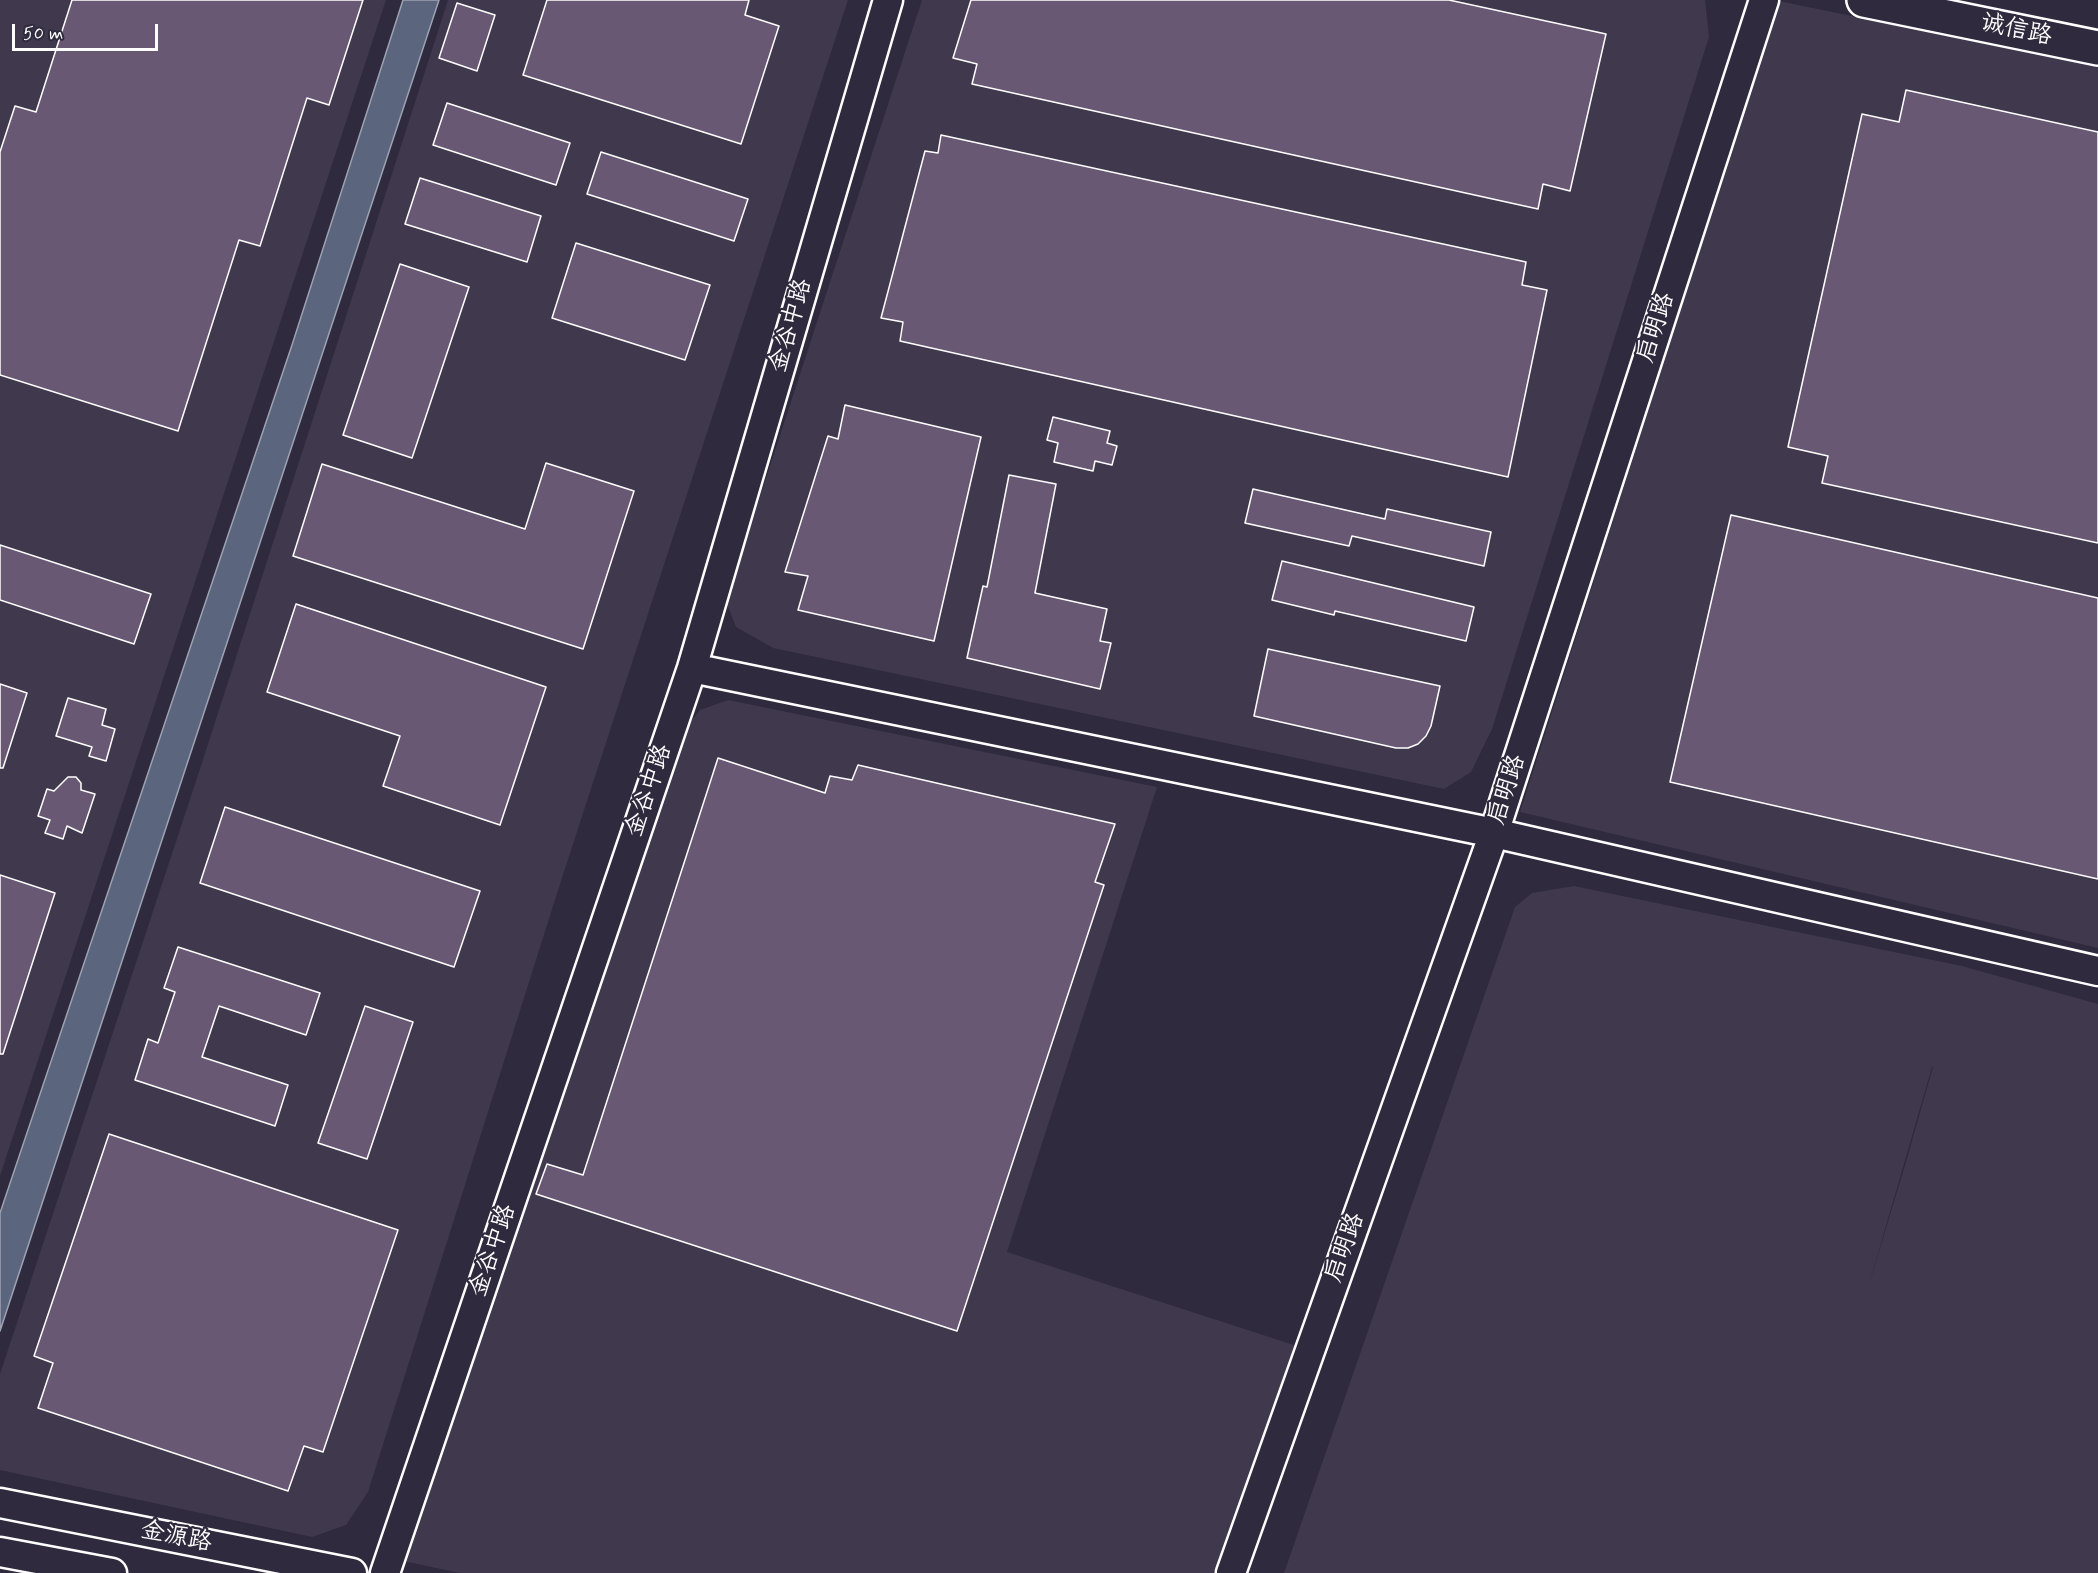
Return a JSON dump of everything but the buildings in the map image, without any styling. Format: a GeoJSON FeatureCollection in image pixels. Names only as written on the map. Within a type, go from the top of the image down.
{"type":"FeatureCollection","features":[{"type":"Feature","properties":{"kind":"main road","name":"诚信路"},"geometry":{"type":"LineString","coordinates":[[1864,0],[2098,48]]}},
{"type":"Feature","properties":{"kind":"street","name":"金谷中路"},"geometry":{"type":"LineString","coordinates":[[385,1573],[692,668],[888,0]]}},
{"type":"Feature","properties":{"kind":"street","name":"启明路"},"geometry":{"type":"LineString","coordinates":[[1231,1573],[1494,833],[1764,0]]}},
{"type":"Feature","properties":{"kind":"street"},"geometry":{"type":"LineString","coordinates":[[692,668],[1494,833],[2098,971]]}},
{"type":"Feature","properties":{"kind":"street","name":"金源路"},"geometry":{"type":"LineString","coordinates":[[0,1503],[352,1573]]}},
{"type":"Feature","properties":{"kind":"street"},"geometry":{"type":"LineString","coordinates":[[0,1552],[112,1573]]}},
{"type":"Feature","properties":{"kind":"shaded area"},"geometry":{"type":"Polygon","coordinates":[[[0,0],[386,0],[0,1176],[0,0]]]}},
{"type":"Feature","properties":{"kind":"shaded area"},"geometry":{"type":"Polygon","coordinates":[[[448,0],[848,0],[560,884],[368,1492],[346,1525],[312,1537],[0,1470],[0,1374],[198,775],[448,0]]]}},
{"type":"Feature","properties":{"kind":"shaded area"},"geometry":{"type":"Polygon","coordinates":[[[922,0],[1705,0],[1709,37],[1492,729],[1471,772],[1444,789],[773,648],[736,627],[726,601],[922,0]]]}},
{"type":"Feature","properties":{"kind":"shaded area"},"geometry":{"type":"Polygon","coordinates":[[[1779,1],[2098,67],[2098,948],[1520,812],[1779,1]]]}},
{"type":"Feature","properties":{"kind":"shaded area"},"geometry":{"type":"Polygon","coordinates":[[[728,700],[1157,787],[1007,1252],[1297,1346],[1215,1573],[460,1573],[403,1561],[680,736],[700,710],[728,700]]]}},
{"type":"Feature","properties":{"kind":"shaded area"},"geometry":{"type":"Polygon","coordinates":[[[1574,886],[1962,966],[2098,1004],[2098,1573],[1284,1573],[1515,907],[1532,893],[1574,886]],[[1933,1067],[1868,1288],[1906,1162],[1933,1067]]]}},
{"type":"Feature","properties":{"kind":"water"},"geometry":{"type":"Polygon","coordinates":[[[403,0],[439,0],[0,1331],[0,1213],[292,345],[403,0]]]}}]}
